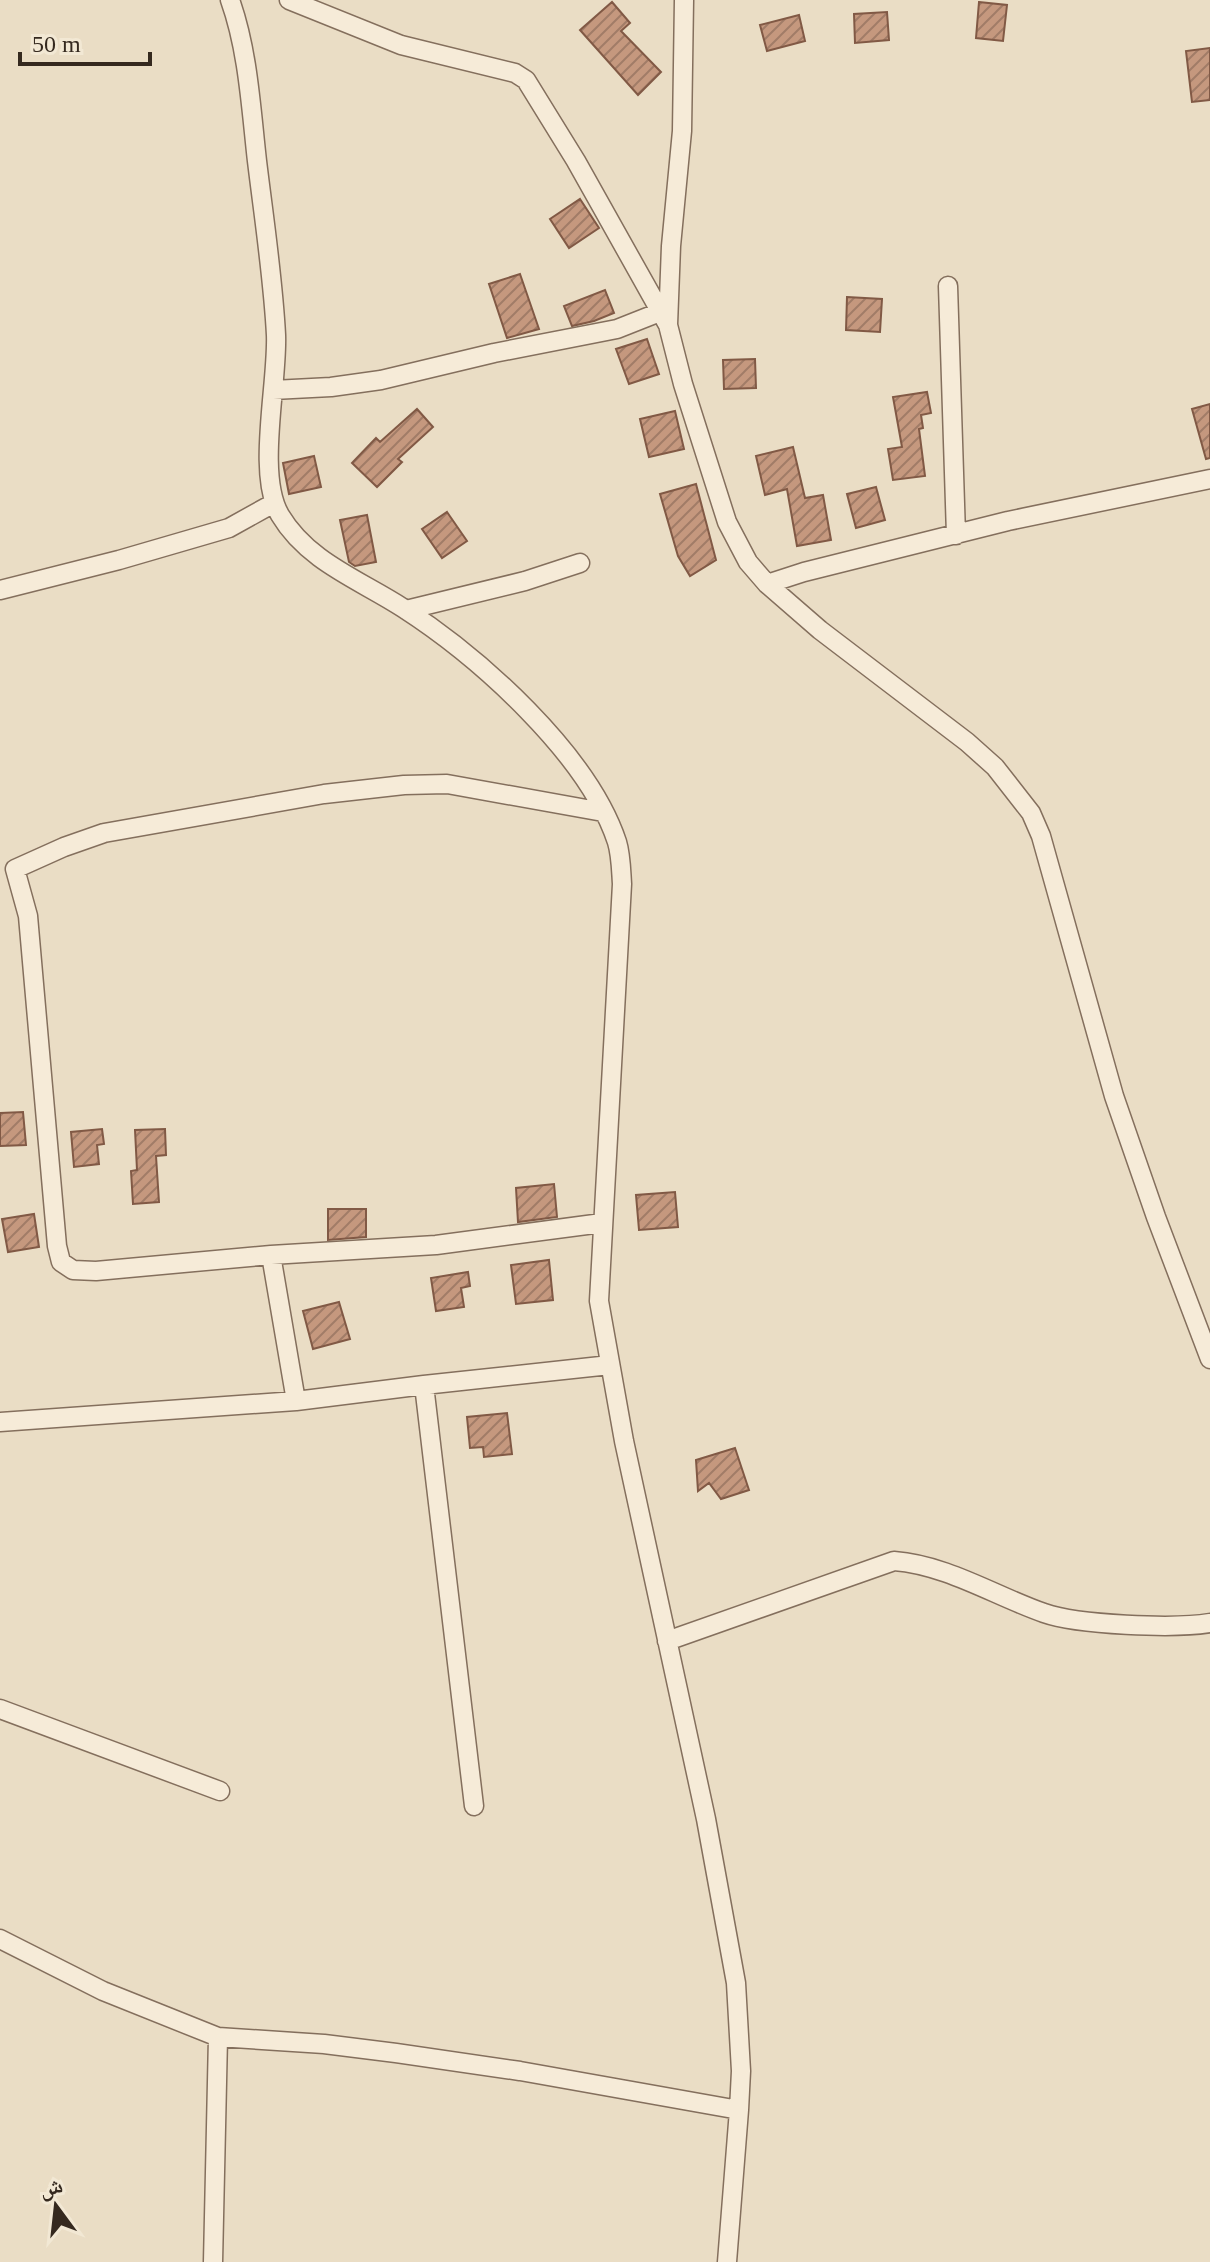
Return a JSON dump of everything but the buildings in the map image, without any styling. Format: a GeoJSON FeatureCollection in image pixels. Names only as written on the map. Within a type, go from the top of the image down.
{"type":"FeatureCollection","features":[{"type":"Feature","properties":{"kind":"street"},"geometry":{"type":"LineString","coordinates":[[230,0],[248,87],[273,284],[276,359],[270,471],[274,503],[291,530],[315,555],[406,610],[461,651],[512,695],[586,780],[617,841],[622,884],[599,1301],[706,1819],[736,1983],[741,2071],[727,2262]]}},
{"type":"Feature","properties":{"kind":"street"},"geometry":{"type":"LineString","coordinates":[[289,0],[401,45],[515,73],[526,80],[576,161],[664,319],[727,522],[748,562],[767,584],[820,630],[967,742],[995,767],[1031,813],[1041,836],[1114,1096],[1210,1359]]}},
{"type":"Feature","properties":{"kind":"street"},"geometry":{"type":"LineString","coordinates":[[664,319],[683,115],[684,0]]}},
{"type":"Feature","properties":{"kind":"street"},"geometry":{"type":"LineString","coordinates":[[948,286],[956,535]]}},
{"type":"Feature","properties":{"kind":"street"},"geometry":{"type":"LineString","coordinates":[[273,390],[381,380],[494,353],[664,319]]}},
{"type":"Feature","properties":{"kind":"street"},"geometry":{"type":"LineString","coordinates":[[767,584],[804,572],[1063,508],[1210,479]]}},
{"type":"Feature","properties":{"kind":"street"},"geometry":{"type":"LineString","coordinates":[[0,590],[229,528],[274,503]]}},
{"type":"Feature","properties":{"kind":"street"},"geometry":{"type":"LineString","coordinates":[[406,610],[512,584],[580,563]]}},
{"type":"Feature","properties":{"kind":"street"},"geometry":{"type":"LineString","coordinates":[[602,1223],[436,1245],[271,1255],[96,1271],[73,1270],[61,1262],[57,1246],[28,916],[8,871],[104,833],[324,794],[404,785],[447,784],[603,812]]}},
{"type":"Feature","properties":{"kind":"street"},"geometry":{"type":"LineString","coordinates":[[271,1255],[296,1401]]}},
{"type":"Feature","properties":{"kind":"street"},"geometry":{"type":"LineString","coordinates":[[0,1422],[296,1401],[610,1365]]}},
{"type":"Feature","properties":{"kind":"street"},"geometry":{"type":"LineString","coordinates":[[424,1385],[474,1806]]}},
{"type":"Feature","properties":{"kind":"street"},"geometry":{"type":"LineString","coordinates":[[667,1641],[894,1561],[911,1562],[993,1590],[1048,1615],[1096,1622],[1179,1626],[1210,1623]]}},
{"type":"Feature","properties":{"kind":"street"},"geometry":{"type":"LineString","coordinates":[[0,1709],[220,1791]]}},
{"type":"Feature","properties":{"kind":"street"},"geometry":{"type":"LineString","coordinates":[[0,1939],[103,1991],[218,2037],[324,2044],[425,2057],[566,2078],[739,2110]]}},
{"type":"Feature","properties":{"kind":"street"},"geometry":{"type":"LineString","coordinates":[[213,2262],[218,2037]]}}]}
